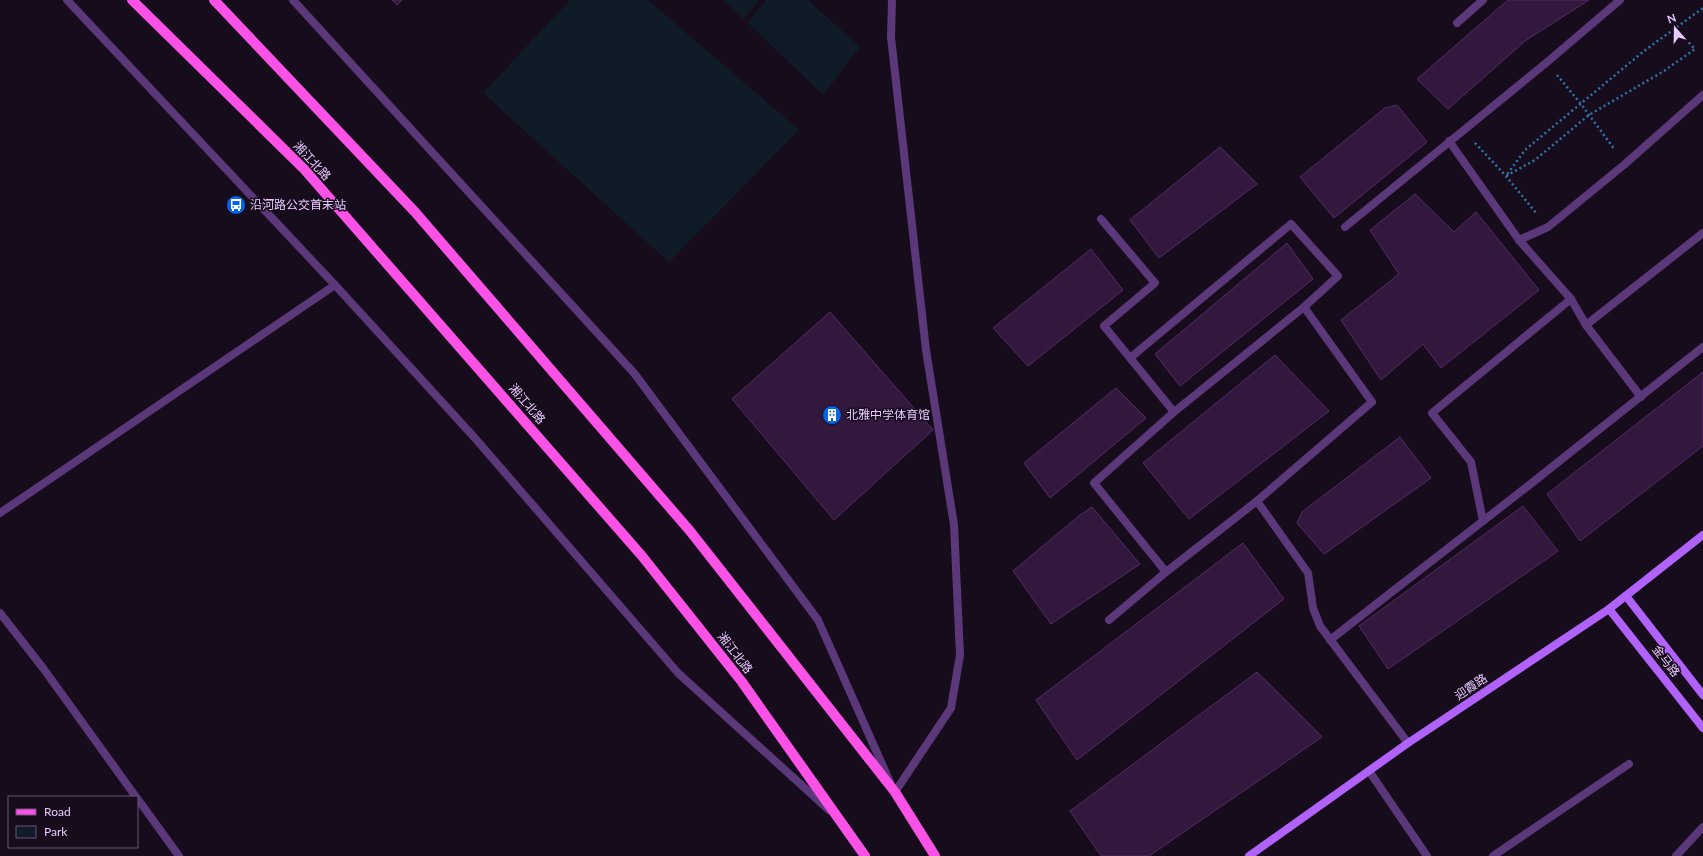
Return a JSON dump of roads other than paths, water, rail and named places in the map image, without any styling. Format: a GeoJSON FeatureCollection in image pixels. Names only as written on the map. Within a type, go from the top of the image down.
{"type":"FeatureCollection","features":[{"type":"Feature","properties":{"kind":"main road","name":"湘江北路"},"geometry":{"type":"LineString","coordinates":[[132,0],[304,169],[642,556],[742,682],[865,856]]}},
{"type":"Feature","properties":{"kind":"main road"},"geometry":{"type":"LineString","coordinates":[[214,0],[415,212],[690,531],[895,792],[935,856]]}},
{"type":"Feature","properties":{"kind":"street"},"geometry":{"type":"LineString","coordinates":[[67,0],[335,285],[474,437],[678,673],[837,817]]}},
{"type":"Feature","properties":{"kind":"street"},"geometry":{"type":"LineString","coordinates":[[293,0],[634,373],[818,620],[895,792]]}},
{"type":"Feature","properties":{"kind":"street"},"geometry":{"type":"LineString","coordinates":[[892,0],[892,37],[926,350],[954,525],[960,655],[951,708],[895,792]]}},
{"type":"Feature","properties":{"kind":"street"},"geometry":{"type":"LineString","coordinates":[[1457,23],[1483,0]]}},
{"type":"Feature","properties":{"kind":"street"},"geometry":{"type":"LineString","coordinates":[[1345,227],[1546,63],[1620,0]]}},
{"type":"Feature","properties":{"kind":"street"},"geometry":{"type":"LineString","coordinates":[[1519,240],[1548,227],[1625,164],[1703,95]]}},
{"type":"Feature","properties":{"kind":"street"},"geometry":{"type":"LineString","coordinates":[[1449,141],[1519,240],[1571,299],[1586,324],[1641,396]]}},
{"type":"Feature","properties":{"kind":"street"},"geometry":{"type":"LineString","coordinates":[[1101,219],[1155,283],[1104,326],[1174,412]]}},
{"type":"Feature","properties":{"kind":"street"},"geometry":{"type":"LineString","coordinates":[[1130,358],[1291,224],[1338,276],[1304,307],[1174,412],[1094,483],[1166,572]]}},
{"type":"Feature","properties":{"kind":"street"},"geometry":{"type":"LineString","coordinates":[[1586,324],[1703,233]]}},
{"type":"Feature","properties":{"kind":"street"},"geometry":{"type":"LineString","coordinates":[[0,513],[335,285]]}},
{"type":"Feature","properties":{"kind":"street"},"geometry":{"type":"LineString","coordinates":[[1483,522],[1471,462],[1432,413],[1571,299]]}},
{"type":"Feature","properties":{"kind":"street"},"geometry":{"type":"LineString","coordinates":[[1109,620],[1166,572],[1257,501],[1372,402],[1304,307]]}},
{"type":"Feature","properties":{"kind":"street"},"geometry":{"type":"LineString","coordinates":[[1330,640],[1483,522],[1703,347]]}},
{"type":"Feature","properties":{"kind":"street"},"geometry":{"type":"LineString","coordinates":[[1257,501],[1308,573],[1313,608],[1320,626],[1408,744]]}},
{"type":"Feature","properties":{"kind":"street","name":"迎霞路"},"geometry":{"type":"LineString","coordinates":[[1249,856],[1408,744],[1609,609],[1703,535]]}},
{"type":"Feature","properties":{"kind":"street","name":"金马路"},"geometry":{"type":"LineString","coordinates":[[1626,596],[1703,694]]}},
{"type":"Feature","properties":{"kind":"street","name":"金马路"},"geometry":{"type":"LineString","coordinates":[[1609,609],[1703,728]]}},
{"type":"Feature","properties":{"kind":"street"},"geometry":{"type":"LineString","coordinates":[[0,613],[43,668],[136,796]]}},
{"type":"Feature","properties":{"kind":"street"},"geometry":{"type":"LineString","coordinates":[[1493,856],[1629,764]]}},
{"type":"Feature","properties":{"kind":"street"},"geometry":{"type":"LineString","coordinates":[[1369,771],[1427,856]]}},
{"type":"Feature","properties":{"kind":"street"},"geometry":{"type":"LineString","coordinates":[[138,799],[179,856]]}},
{"type":"Feature","properties":{"kind":"street"},"geometry":{"type":"LineString","coordinates":[[1676,856],[1703,827]]}},
{"type":"Feature","properties":{"kind":"place","name":"沿河路公交首末站"},"geometry":{"type":"Point","coordinates":[236,205]}},
{"type":"Feature","properties":{"kind":"place","name":"北雅中学体育馆"},"geometry":{"type":"Point","coordinates":[832,415]}}]}
